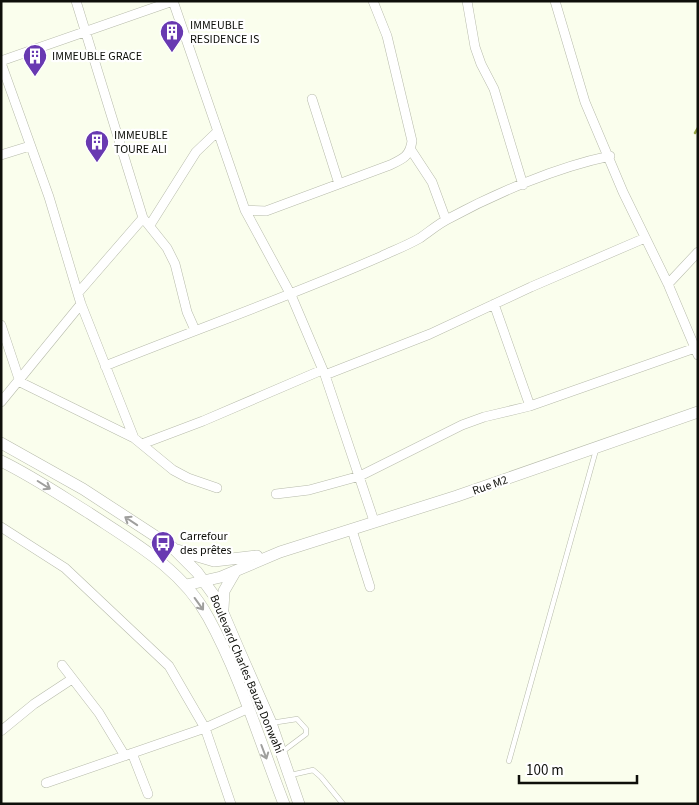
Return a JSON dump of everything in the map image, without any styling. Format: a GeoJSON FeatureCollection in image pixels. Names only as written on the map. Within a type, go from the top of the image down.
{"type":"FeatureCollection","features":[{"type":"Feature","properties":{"kind":"main road","name":"Rue M2"},"geometry":{"type":"LineString","coordinates":[[200,576],[235,572],[280,552],[352,530],[374,521],[597,448],[698,412]]}},
{"type":"Feature","properties":{"kind":"main road","name":"Boulevard Charles Bauza Donwahi"},"geometry":{"type":"LineString","coordinates":[[1,443],[83,489],[172,548],[200,576],[223,614],[271,723],[299,804]]}},
{"type":"Feature","properties":{"kind":"main road","name":"Boulevard Charles Bauza Donwahi"},"geometry":{"type":"LineString","coordinates":[[1,461],[22,471],[132,540],[157,558],[186,585],[208,616],[284,804]]}},
{"type":"Feature","properties":{"kind":"main road"},"geometry":{"type":"LineString","coordinates":[[172,548],[201,559],[214,561]]}},
{"type":"Feature","properties":{"kind":"main road","name":"Rue M2"},"geometry":{"type":"LineString","coordinates":[[186,585],[200,576],[214,561],[233,560],[280,552]]}},
{"type":"Feature","properties":{"kind":"main road"},"geometry":{"type":"LineString","coordinates":[[223,614],[224,591],[235,572]]}},
{"type":"Feature","properties":{"kind":"street"},"geometry":{"type":"LineString","coordinates":[[76,1],[143,218],[168,248],[175,264],[187,312],[195,330]]}},
{"type":"Feature","properties":{"kind":"street"},"geometry":{"type":"LineString","coordinates":[[134,438],[81,304],[49,197],[1,62],[173,1],[245,210],[291,295],[323,372],[374,521]]}},
{"type":"Feature","properties":{"kind":"street"},"geometry":{"type":"LineString","coordinates":[[245,210],[266,211],[405,158],[411,150],[412,141],[387,36],[373,1]]}},
{"type":"Feature","properties":{"kind":"street"},"geometry":{"type":"LineString","coordinates":[[467,1],[475,46],[481,64],[494,89],[522,185]]}},
{"type":"Feature","properties":{"kind":"street"},"geometry":{"type":"LineString","coordinates":[[276,494],[309,490],[360,476],[462,425],[484,417],[530,406],[696,352],[668,284],[623,192],[610,156],[585,102],[555,1]]}},
{"type":"Feature","properties":{"kind":"street"},"geometry":{"type":"LineString","coordinates":[[312,99],[339,184]]}},
{"type":"Feature","properties":{"kind":"street"},"geometry":{"type":"LineString","coordinates":[[150,225],[196,152],[218,131]]}},
{"type":"Feature","properties":{"kind":"street"},"geometry":{"type":"LineString","coordinates":[[1,155],[30,146]]}},
{"type":"Feature","properties":{"kind":"street"},"geometry":{"type":"LineString","coordinates":[[411,150],[432,182],[446,220]]}},
{"type":"Feature","properties":{"kind":"street"},"geometry":{"type":"LineString","coordinates":[[104,366],[291,295],[410,243],[446,220],[522,185],[578,163],[610,156]]}},
{"type":"Feature","properties":{"kind":"street"},"geometry":{"type":"LineString","coordinates":[[78,294],[143,218]]}},
{"type":"Feature","properties":{"kind":"street"},"geometry":{"type":"LineString","coordinates":[[142,444],[323,372],[430,334],[645,238]]}},
{"type":"Feature","properties":{"kind":"street"},"geometry":{"type":"LineString","coordinates":[[668,284],[698,252]]}},
{"type":"Feature","properties":{"kind":"street"},"geometry":{"type":"LineString","coordinates":[[1,402],[20,382],[81,304]]}},
{"type":"Feature","properties":{"kind":"street"},"geometry":{"type":"LineString","coordinates":[[494,304],[530,406]]}},
{"type":"Feature","properties":{"kind":"street"},"geometry":{"type":"LineString","coordinates":[[1,325],[20,382],[134,438],[173,470],[188,478],[217,488]]}},
{"type":"Feature","properties":{"kind":"street"},"geometry":{"type":"LineString","coordinates":[[1,527],[65,568],[169,666],[205,728],[231,804]]}},
{"type":"Feature","properties":{"kind":"street"},"geometry":{"type":"LineString","coordinates":[[352,530],[370,587]]}},
{"type":"Feature","properties":{"kind":"street"},"geometry":{"type":"LineString","coordinates":[[62,665],[128,754],[148,794]]}},
{"type":"Feature","properties":{"kind":"street"},"geometry":{"type":"LineString","coordinates":[[1,731],[34,704],[72,679]]}},
{"type":"Feature","properties":{"kind":"street"},"geometry":{"type":"LineString","coordinates":[[46,783],[205,728],[247,709]]}},
{"type":"Feature","properties":{"kind":"lane"},"geometry":{"type":"LineString","coordinates":[[509,761],[597,448]]}},
{"type":"Feature","properties":{"kind":"lane"},"geometry":{"type":"LineString","coordinates":[[271,723],[297,719],[306,729],[306,734],[281,752]]}},
{"type":"Feature","properties":{"kind":"lane"},"geometry":{"type":"LineString","coordinates":[[289,776],[313,770],[321,776],[343,804]]}},
{"type":"Feature","properties":{"kind":"waterway"},"geometry":{"type":"LineString","coordinates":[[695,133],[698,128]]}},
{"type":"Feature","properties":{"kind":"place","name":"IMMEUBLE RESIDENCE IS"},"geometry":{"type":"Point","coordinates":[172,53]}},
{"type":"Feature","properties":{"kind":"place","name":"IMMEUBLE GRACE"},"geometry":{"type":"Point","coordinates":[35,77]}},
{"type":"Feature","properties":{"kind":"place","name":"IMMEUBLE TOURE ALI"},"geometry":{"type":"Point","coordinates":[97,163]}},
{"type":"Feature","properties":{"kind":"place","name":"Carrefour des prêtes"},"geometry":{"type":"Point","coordinates":[163,564]}}]}
